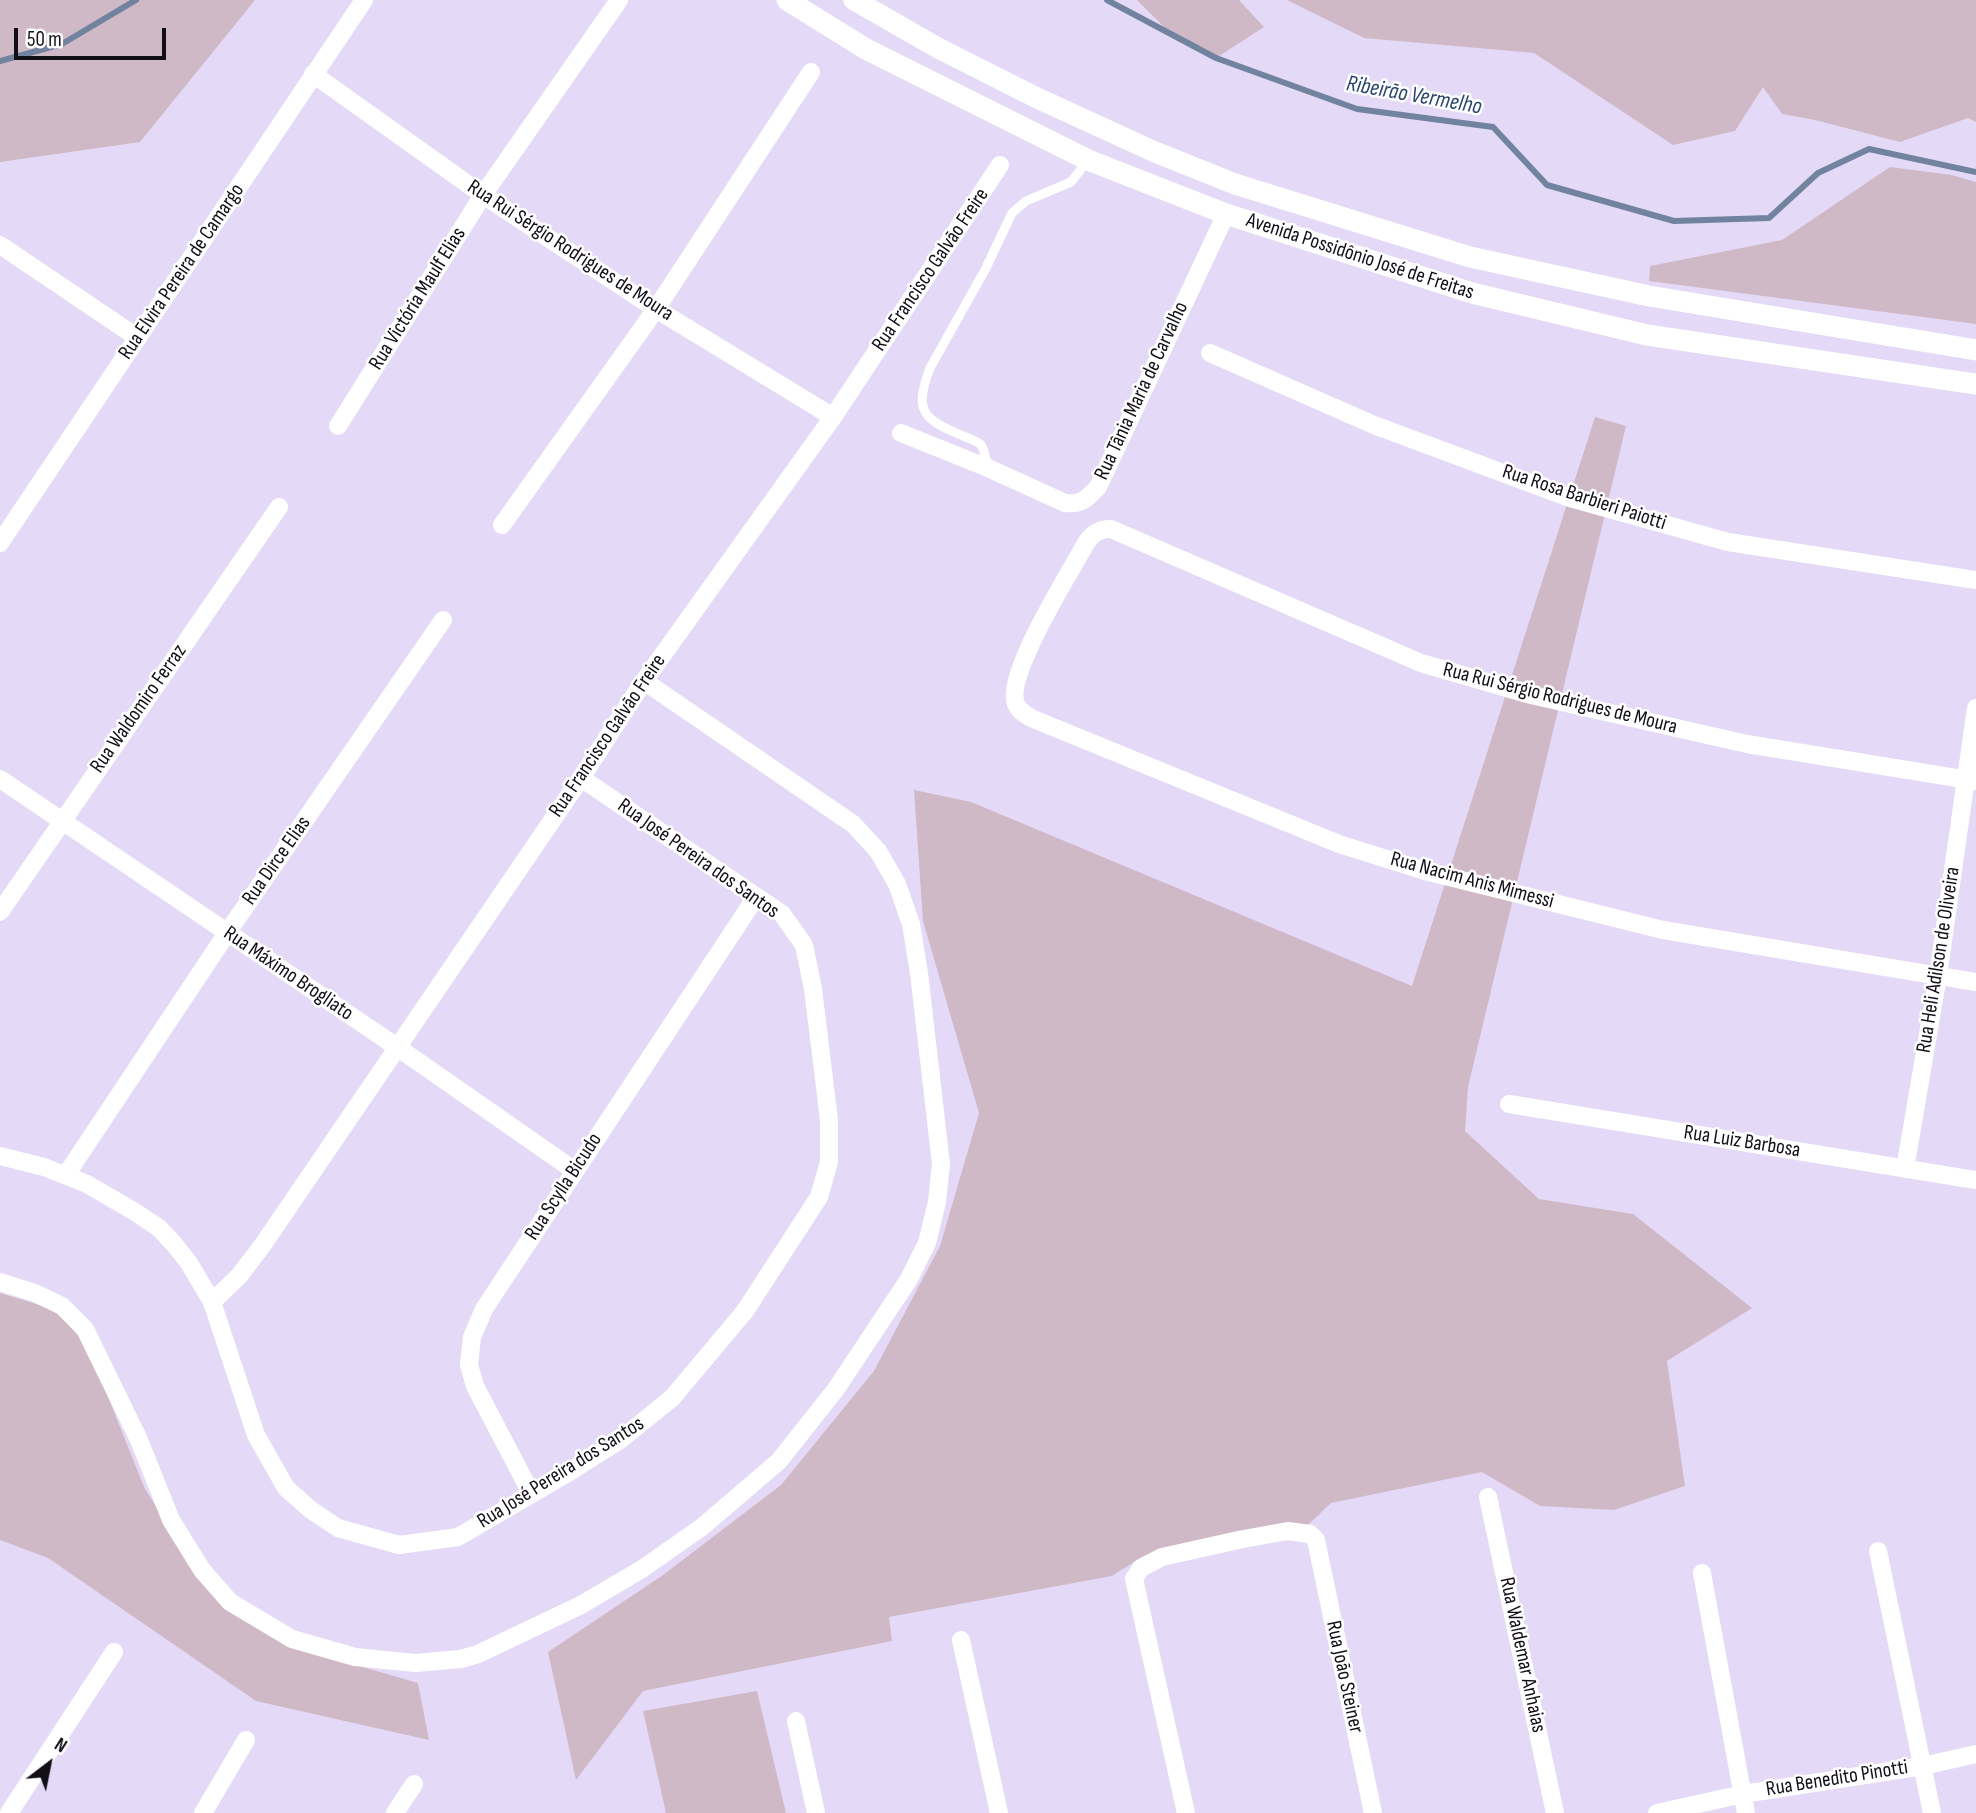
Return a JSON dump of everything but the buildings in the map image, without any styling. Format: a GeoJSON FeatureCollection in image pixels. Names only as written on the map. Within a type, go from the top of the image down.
{"type":"FeatureCollection","features":[{"type":"Feature","properties":{"kind":"street","name":"Rua Elvira Pereira de Camargo"},"geometry":{"type":"LineString","coordinates":[[0,543],[364,0]]}},
{"type":"Feature","properties":{"kind":"street","name":"Rua Victória Maulf Elias"},"geometry":{"type":"LineString","coordinates":[[338,426],[483,195],[619,0]]}},
{"type":"Feature","properties":{"kind":"street","name":"Avenida Possidônio José de Freitas"},"geometry":{"type":"LineString","coordinates":[[787,0],[888,61],[1088,160],[1226,214],[1472,293],[1647,335],[1976,384]]}},
{"type":"Feature","properties":{"kind":"street","name":"Avenida Possidônio José de Freitas"},"geometry":{"type":"LineString","coordinates":[[854,0],[938,48],[1101,128],[1235,184],[1470,257],[1648,296],[1976,350]]}},
{"type":"Feature","properties":{"kind":"street"},"geometry":{"type":"LineString","coordinates":[[502,525],[656,309],[811,72]]}},
{"type":"Feature","properties":{"kind":"street","name":"Rua Rui Sérgio Rodrigues de Moura"},"geometry":{"type":"LineString","coordinates":[[313,74],[483,195],[656,309],[833,417]]}},
{"type":"Feature","properties":{"kind":"street"},"geometry":{"type":"LineString","coordinates":[[1088,160],[1101,128]]}},
{"type":"Feature","properties":{"kind":"street","name":"Rua Francisco Galvão Freire"},"geometry":{"type":"LineString","coordinates":[[212,1302],[239,1276],[262,1246],[581,778],[644,681],[833,417],[1000,165]]}},
{"type":"Feature","properties":{"kind":"street"},"geometry":{"type":"LineString","coordinates":[[1226,214],[1235,184]]}},
{"type":"Feature","properties":{"kind":"street","name":"Rua Tânia Maria de Carvalho"},"geometry":{"type":"LineString","coordinates":[[901,433],[1065,503],[1076,504],[1085,500],[1098,487],[1226,214]]}},
{"type":"Feature","properties":{"kind":"street"},"geometry":{"type":"LineString","coordinates":[[0,245],[138,338]]}},
{"type":"Feature","properties":{"kind":"street","name":"Rua Rosa Barbieri Paiotti"},"geometry":{"type":"LineString","coordinates":[[1210,353],[1374,425],[1570,498],[1728,542],[1976,579]]}},
{"type":"Feature","properties":{"kind":"street","name":"Rua Waldomiro Ferraz"},"geometry":{"type":"LineString","coordinates":[[0,912],[279,506]]}},
{"type":"Feature","properties":{"kind":"street","name":"Rua Rui Sérgio Rodrigues de Moura"},"geometry":{"type":"LineString","coordinates":[[1016,681],[1037,629],[1092,535],[1102,529],[1111,529],[1421,663],[1531,695],[1747,744],[1971,780]]}},
{"type":"Feature","properties":{"kind":"street","name":"Rua Dirce Elias"},"geometry":{"type":"LineString","coordinates":[[66,1175],[227,933],[443,620]]}},
{"type":"Feature","properties":{"kind":"street"},"geometry":{"type":"LineString","coordinates":[[0,1282],[36,1293],[62,1306],[85,1329],[139,1440],[171,1520],[202,1570],[230,1602],[292,1639],[355,1657],[415,1663],[461,1659],[489,1649],[581,1605],[642,1569],[702,1527],[779,1461],[836,1389],[909,1279],[927,1243],[937,1202],[941,1164],[911,924],[897,884],[878,851],[853,824],[644,681]]}},
{"type":"Feature","properties":{"kind":"street","name":"Rua Nacim Anis Mimessi"},"geometry":{"type":"LineString","coordinates":[[1016,681],[1016,705],[1031,718],[1339,844],[1425,871],[1663,930],[1976,982]]}},
{"type":"Feature","properties":{"kind":"street","name":"Rua Heli Adilson de Oliveira"},"geometry":{"type":"LineString","coordinates":[[1905,1169],[1971,780],[1976,708]]}},
{"type":"Feature","properties":{"kind":"street","name":"Rua José Pereira dos Santos"},"geometry":{"type":"LineString","coordinates":[[212,1302],[256,1435],[286,1488],[311,1510],[338,1528],[399,1545],[458,1537],[620,1440],[672,1398],[745,1311],[819,1197],[829,1162],[829,1120],[813,989],[804,944],[782,914],[581,778]]}},
{"type":"Feature","properties":{"kind":"street","name":"Rua Máximo Brogliato"},"geometry":{"type":"LineString","coordinates":[[0,779],[397,1047],[575,1171]]}},
{"type":"Feature","properties":{"kind":"street","name":"Rua Scylla Bicudo"},"geometry":{"type":"LineString","coordinates":[[531,1493],[475,1386],[469,1365],[472,1338],[484,1310],[756,897]]}},
{"type":"Feature","properties":{"kind":"street","name":"Rua Luiz Barbosa"},"geometry":{"type":"LineString","coordinates":[[1509,1104],[1976,1180]]}},
{"type":"Feature","properties":{"kind":"street"},"geometry":{"type":"LineString","coordinates":[[0,1156],[66,1175],[117,1201],[159,1228],[189,1263],[212,1302]]}},
{"type":"Feature","properties":{"kind":"street","name":"Rua Waldemar Anhaias"},"geometry":{"type":"LineString","coordinates":[[1488,1497],[1555,1813]]}},
{"type":"Feature","properties":{"kind":"street","name":"Rua João Steiner"},"geometry":{"type":"LineString","coordinates":[[1186,1813],[1134,1579],[1141,1568],[1162,1557],[1288,1531],[1310,1534],[1316,1540],[1373,1813]]}},
{"type":"Feature","properties":{"kind":"street"},"geometry":{"type":"LineString","coordinates":[[1878,1551],[1932,1813]]}},
{"type":"Feature","properties":{"kind":"street"},"geometry":{"type":"LineString","coordinates":[[1702,1573],[1746,1813]]}},
{"type":"Feature","properties":{"kind":"street"},"geometry":{"type":"LineString","coordinates":[[961,1640],[999,1813]]}},
{"type":"Feature","properties":{"kind":"street"},"geometry":{"type":"LineString","coordinates":[[9,1813],[114,1652]]}},
{"type":"Feature","properties":{"kind":"street"},"geometry":{"type":"LineString","coordinates":[[796,1721],[816,1813]]}},
{"type":"Feature","properties":{"kind":"street"},"geometry":{"type":"LineString","coordinates":[[203,1813],[246,1741]]}},
{"type":"Feature","properties":{"kind":"street","name":"Rua Benedito Pinotti"},"geometry":{"type":"LineString","coordinates":[[1657,1813],[1742,1794],[1923,1766],[1976,1754]]}},
{"type":"Feature","properties":{"kind":"street"},"geometry":{"type":"LineString","coordinates":[[395,1813],[414,1784]]}},
{"type":"Feature","properties":{"kind":"lane"},"geometry":{"type":"LineString","coordinates":[[988,468],[982,446],[928,418],[922,407],[923,385],[986,268],[1012,213],[1026,201],[1070,182],[1088,160]]}},
{"type":"Feature","properties":{"kind":"shaded area"},"geometry":{"type":"Polygon","coordinates":[[[0,0],[255,0],[140,142],[0,162],[0,0]]]}},
{"type":"Feature","properties":{"kind":"shaded area"},"geometry":{"type":"Polygon","coordinates":[[[1137,0],[1239,0],[1264,27],[1216,58],[1171,34],[1137,0]]]}},
{"type":"Feature","properties":{"kind":"shaded area"},"geometry":{"type":"Polygon","coordinates":[[[1287,0],[1976,0],[1976,122],[1968,118],[1900,142],[1782,114],[1763,87],[1735,131],[1673,145],[1534,53],[1364,38],[1287,0]]]}},
{"type":"Feature","properties":{"kind":"shaded area"},"geometry":{"type":"Polygon","coordinates":[[[1890,167],[1952,175],[1976,182],[1976,324],[1649,281],[1650,266],[1782,240],[1890,167]]]}},
{"type":"Feature","properties":{"kind":"shaded area"},"geometry":{"type":"Polygon","coordinates":[[[1595,417],[1626,426],[1468,1087],[1465,1131],[1539,1199],[1633,1214],[1752,1308],[1667,1361],[1685,1486],[1614,1510],[1540,1506],[1482,1472],[1331,1503],[1309,1524],[1142,1557],[1112,1576],[889,1617],[892,1641],[643,1691],[576,1780],[548,1652],[663,1575],[781,1485],[874,1371],[940,1246],[979,1113],[923,921],[914,790],[971,802],[1412,986],[1595,417]]]}},
{"type":"Feature","properties":{"kind":"shaded area"},"geometry":{"type":"Polygon","coordinates":[[[0,1293],[56,1310],[88,1347],[145,1489],[204,1582],[294,1647],[418,1683],[429,1740],[256,1701],[48,1558],[0,1540],[0,1293]]]}},
{"type":"Feature","properties":{"kind":"shaded area"},"geometry":{"type":"Polygon","coordinates":[[[757,1691],[786,1813],[666,1813],[643,1711],[757,1691]]]}},
{"type":"Feature","properties":{"kind":"waterway"},"geometry":{"type":"LineString","coordinates":[[0,61],[62,44],[136,0]]}},
{"type":"Feature","properties":{"kind":"waterway","name":"Ribeirão Vermelho"},"geometry":{"type":"LineString","coordinates":[[1107,0],[1216,58],[1357,109],[1493,127],[1547,185],[1674,221],[1769,218],[1818,173],[1869,149],[1976,172]]}}]}
